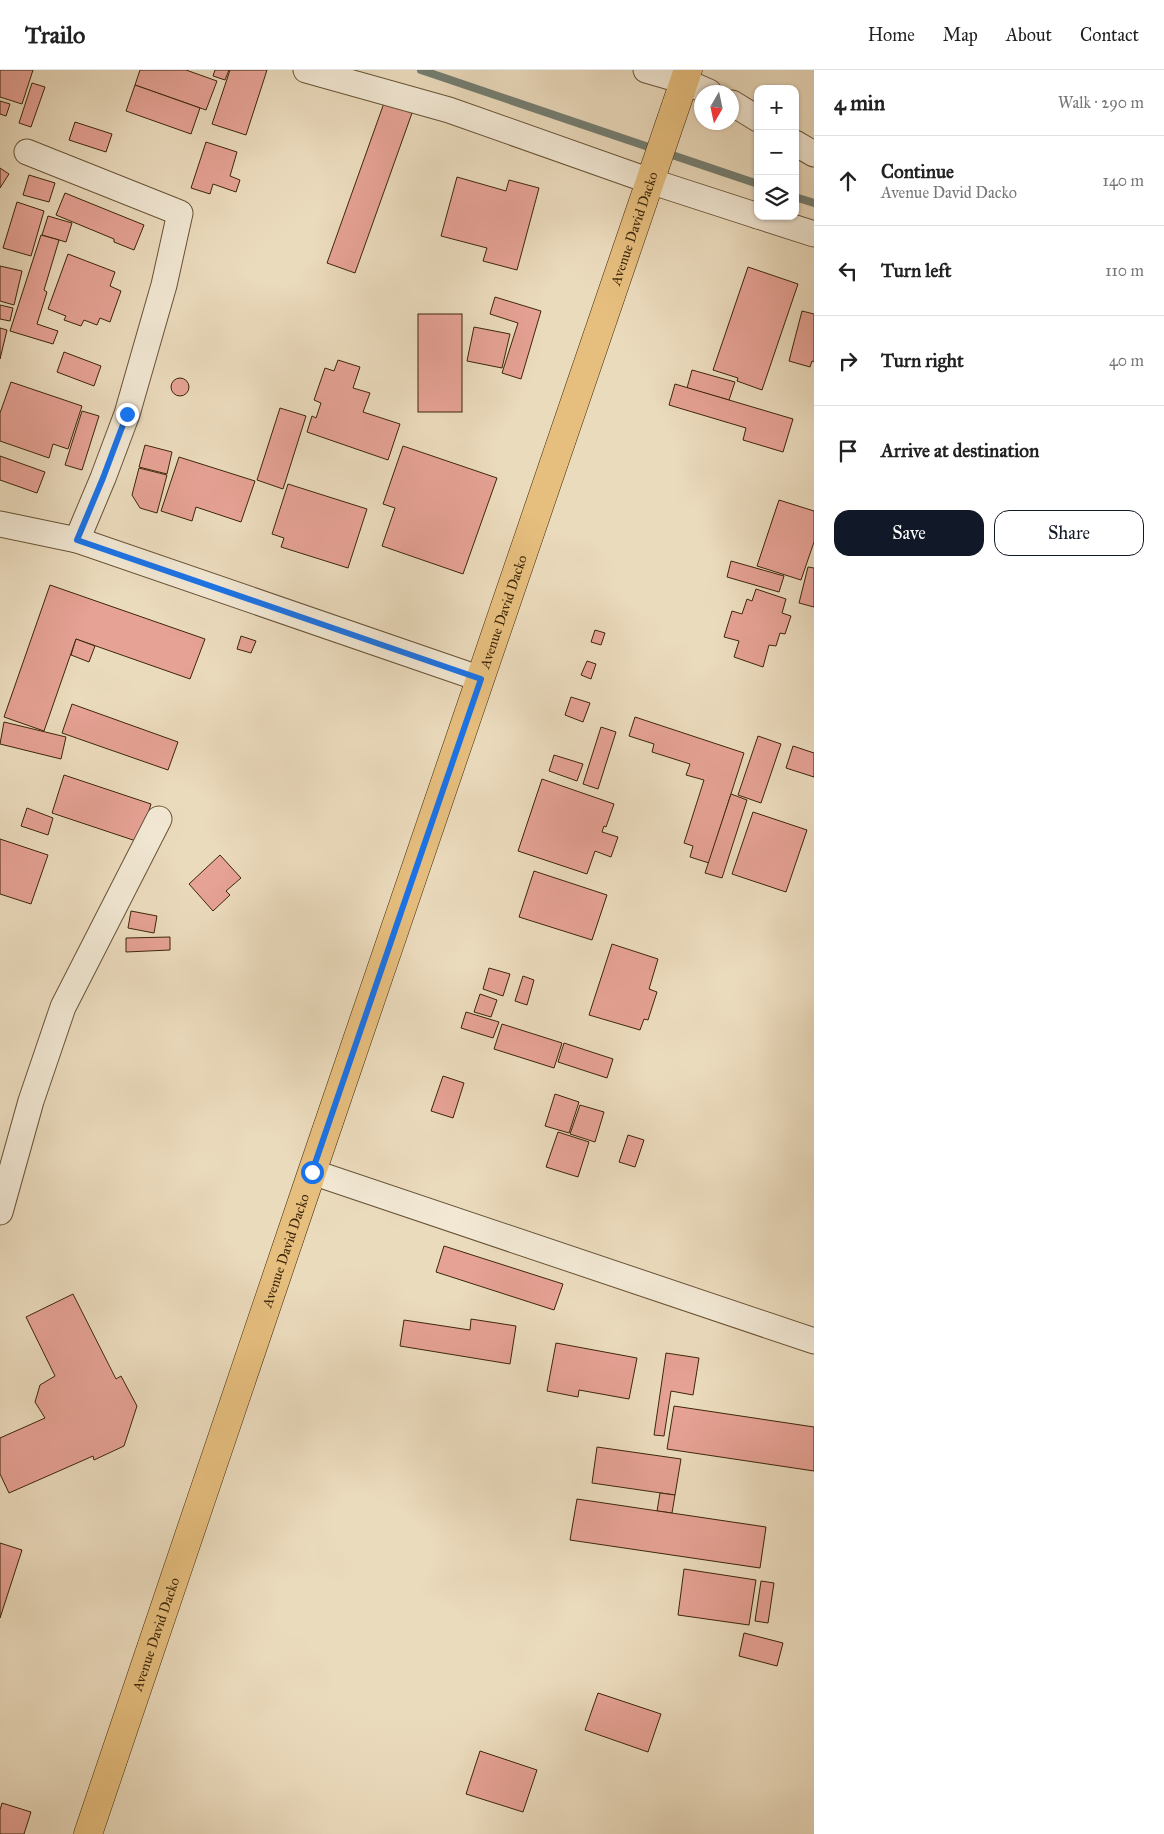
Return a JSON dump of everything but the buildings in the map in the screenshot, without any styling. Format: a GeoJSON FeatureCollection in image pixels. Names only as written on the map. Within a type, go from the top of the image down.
{"type":"FeatureCollection","features":[{"type":"Feature","properties":{"kind":"main road","name":"Avenue David Dacko"},"geometry":{"type":"LineString","coordinates":[[88,1834],[683,84]]}},
{"type":"Feature","properties":{"kind":"street"},"geometry":{"type":"LineString","coordinates":[[306,70],[449,110],[652,177],[754,215]]}},
{"type":"Feature","properties":{"kind":"street"},"geometry":{"type":"LineString","coordinates":[[646,70],[683,84]]}},
{"type":"Feature","properties":{"kind":"street"},"geometry":{"type":"LineString","coordinates":[[739,107],[754,117]]}},
{"type":"Feature","properties":{"kind":"street"},"geometry":{"type":"LineString","coordinates":[[799,145],[814,154]]}},
{"type":"Feature","properties":{"kind":"street"},"geometry":{"type":"LineString","coordinates":[[27,152],[180,213],[164,285],[127,414],[77,540]]}},
{"type":"Feature","properties":{"kind":"street"},"geometry":{"type":"LineString","coordinates":[[770,220],[814,234]]}},
{"type":"Feature","properties":{"kind":"street"},"geometry":{"type":"LineString","coordinates":[[0,524],[77,540],[481,679]]}},
{"type":"Feature","properties":{"kind":"street"},"geometry":{"type":"LineString","coordinates":[[0,1212],[31,1101],[63,1007],[159,819]]}},
{"type":"Feature","properties":{"kind":"street"},"geometry":{"type":"LineString","coordinates":[[312,1172],[814,1341]]}},
{"type":"Feature","properties":{"kind":"waterway"},"geometry":{"type":"LineString","coordinates":[[421,70],[754,183]]}},
{"type":"Feature","properties":{"kind":"waterway"},"geometry":{"type":"LineString","coordinates":[[799,198],[814,203]]}},
{"type":"Feature","properties":{"kind":"route"},"geometry":{"type":"LineString","coordinates":[[127,414],[77,540],[481,679],[312,1172]]}}]}
